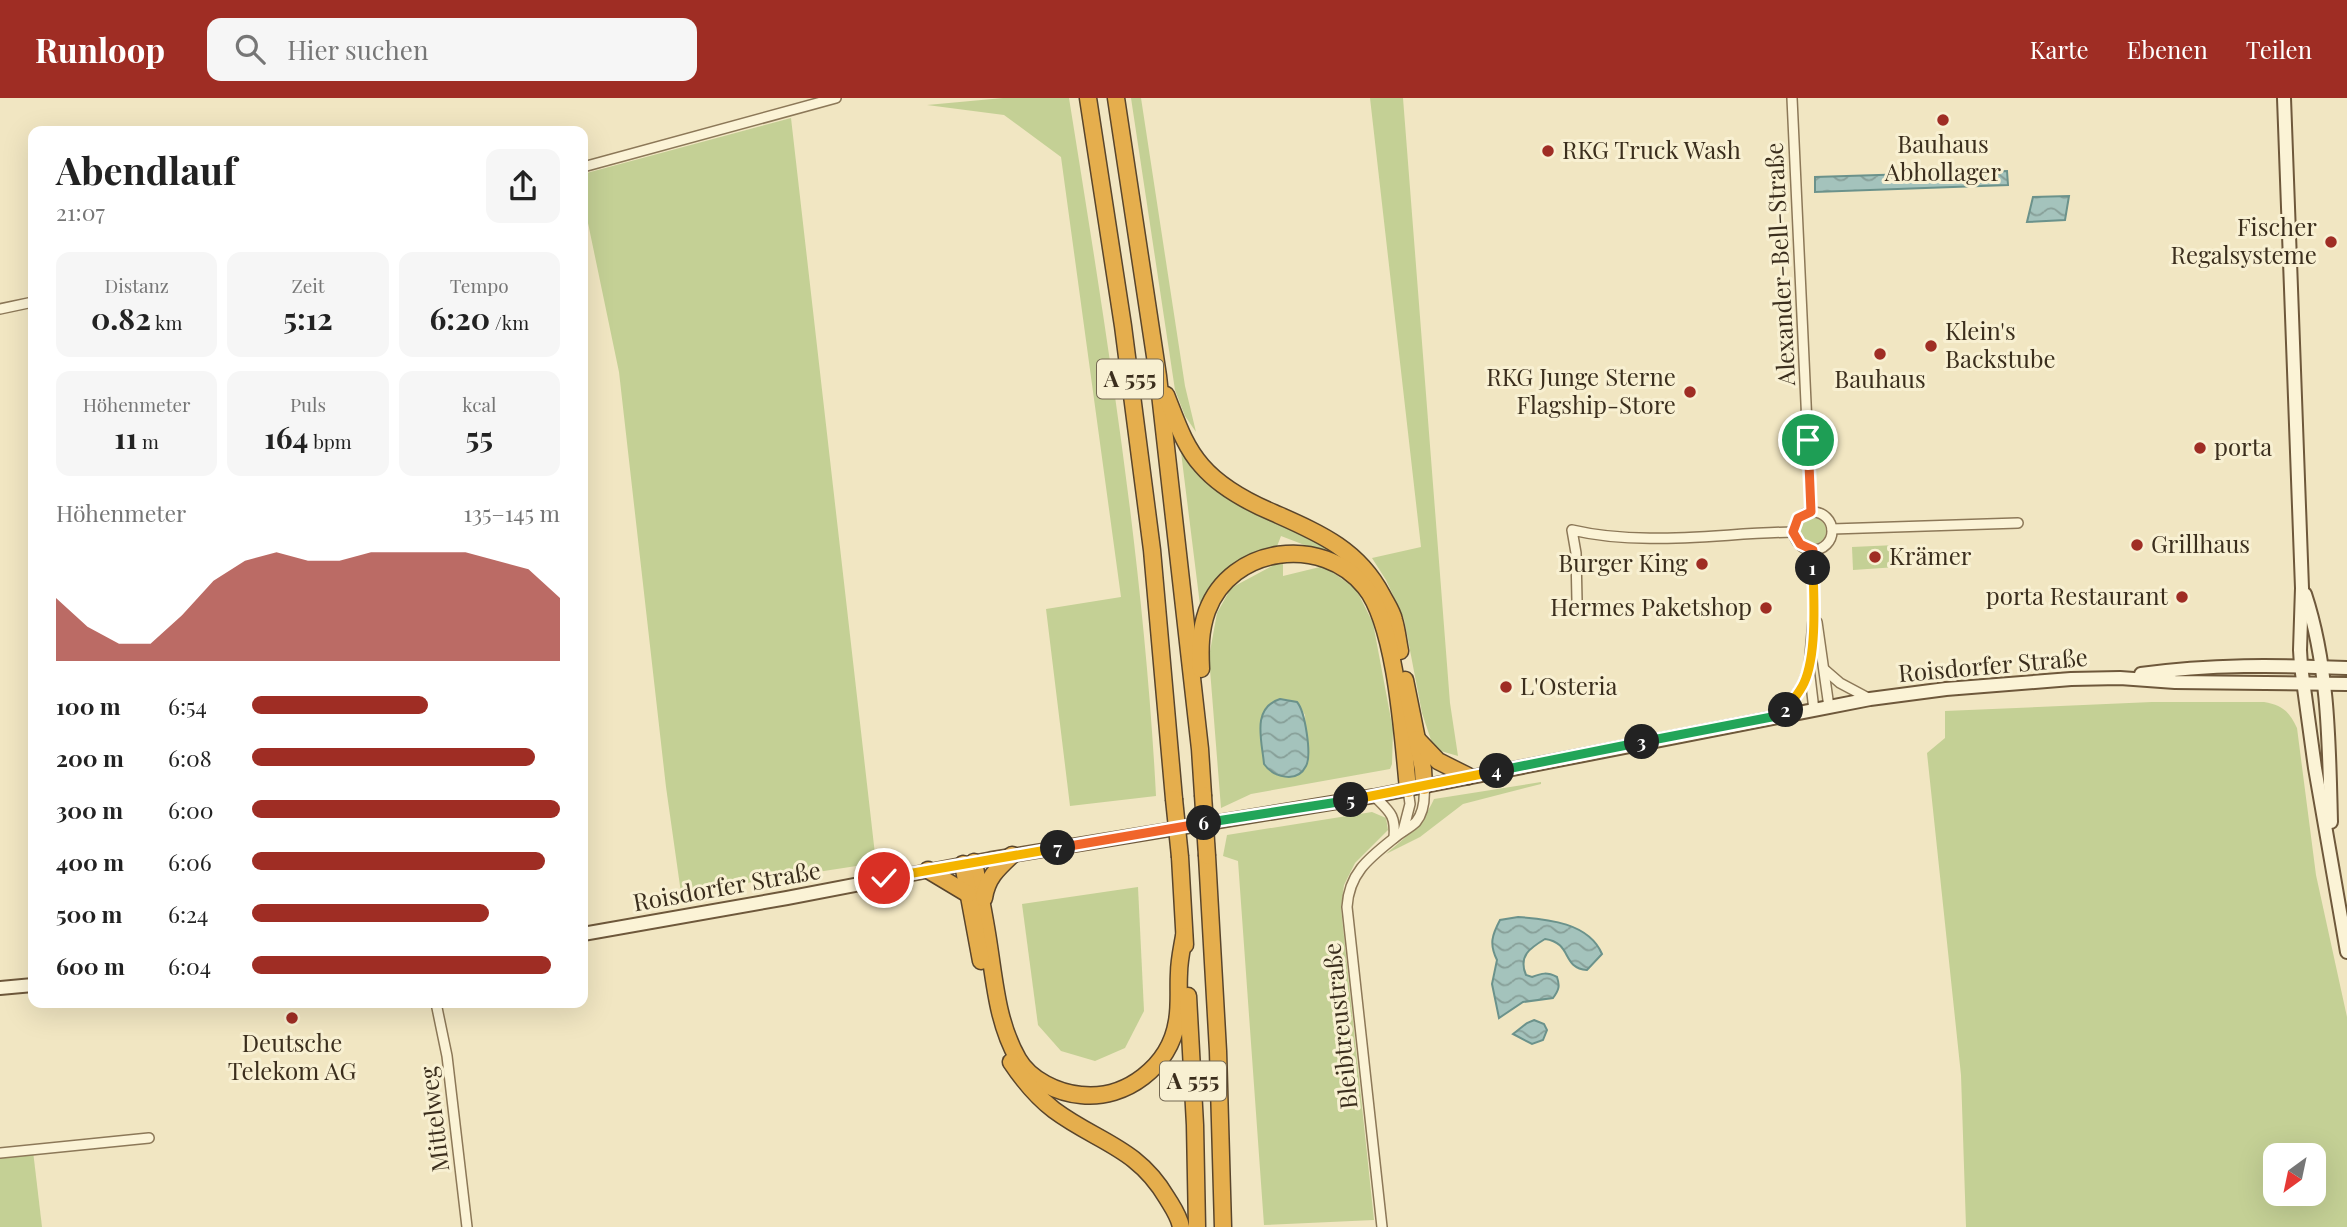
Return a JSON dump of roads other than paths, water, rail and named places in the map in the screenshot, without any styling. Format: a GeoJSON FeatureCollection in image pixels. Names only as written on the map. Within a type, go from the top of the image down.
{"type":"FeatureCollection","features":[{"type":"Feature","properties":{"kind":"highway","name":"A 555"},"geometry":{"type":"LineString","coordinates":[[1116,98],[1158,376],[1200,749],[1218,1051],[1223,1227]]}},
{"type":"Feature","properties":{"kind":"highway","name":"A 555"},"geometry":{"type":"LineString","coordinates":[[1088,99],[1123,327],[1152,550],[1180,857],[1195,1125],[1197,1227]]}},
{"type":"Feature","properties":{"kind":"highway"},"geometry":{"type":"LineString","coordinates":[[1158,376],[1185,443],[1203,467],[1229,490],[1345,549],[1376,583],[1394,618],[1416,737],[1416,787]]}},
{"type":"Feature","properties":{"kind":"highway"},"geometry":{"type":"LineString","coordinates":[[1200,749],[1203,705],[1200,644],[1208,610],[1214,599],[1227,582],[1254,562],[1277,554],[1312,555],[1339,565],[1353,575],[1365,587],[1381,615],[1416,787]]}},
{"type":"Feature","properties":{"kind":"highway"},"geometry":{"type":"LineString","coordinates":[[1416,737],[1438,761],[1468,776]]}},
{"type":"Feature","properties":{"kind":"highway"},"geometry":{"type":"LineString","coordinates":[[983,904],[986,886],[993,873],[1012,855]]}},
{"type":"Feature","properties":{"kind":"highway"},"geometry":{"type":"LineString","coordinates":[[969,863],[968,894],[992,1018],[1004,1052],[1025,1083],[1054,1110],[1126,1152],[1158,1183],[1179,1218],[1181,1227]]}},
{"type":"Feature","properties":{"kind":"highway"},"geometry":{"type":"LineString","coordinates":[[969,863],[983,904],[1003,1029],[1020,1062],[1042,1082],[1065,1094],[1113,1094],[1138,1082],[1157,1064],[1171,1044],[1177,1023],[1184,936]]}},
{"type":"Feature","properties":{"kind":"highway"},"geometry":{"type":"LineString","coordinates":[[928,870],[968,894]]}},
{"type":"Feature","properties":{"kind":"main road"},"geometry":{"type":"LineString","coordinates":[[2284,98],[2302,588],[2301,666],[2315,768],[2347,952]]}},
{"type":"Feature","properties":{"kind":"main road"},"geometry":{"type":"LineString","coordinates":[[2302,588],[2314,624],[2323,667],[2332,864]]}},
{"type":"Feature","properties":{"kind":"main road","name":"Roisdorfer Straße"},"geometry":{"type":"LineString","coordinates":[[2120,678],[2179,668],[2270,664],[2347,668]]}},
{"type":"Feature","properties":{"kind":"main road","name":"Roisdorfer Straße"},"geometry":{"type":"LineString","coordinates":[[588,933],[1012,855],[1374,796],[1870,699],[2014,682],[2120,678],[2175,682],[2347,684]]}},
{"type":"Feature","properties":{"kind":"main road"},"geometry":{"type":"LineString","coordinates":[[0,988],[28,985]]}},
{"type":"Feature","properties":{"kind":"street"},"geometry":{"type":"LineString","coordinates":[[588,166],[836,98]]}},
{"type":"Feature","properties":{"kind":"street","name":"Alexander-Bell-Straße"},"geometry":{"type":"LineString","coordinates":[[1792,98],[1811,512]]}},
{"type":"Feature","properties":{"kind":"street"},"geometry":{"type":"LineString","coordinates":[[0,309],[28,303]]}},
{"type":"Feature","properties":{"kind":"street"},"geometry":{"type":"LineString","coordinates":[[1811,512],[1825,516],[1832,529],[1827,543],[1813,550],[1800,544],[1793,532],[1798,518],[1811,512]]}},
{"type":"Feature","properties":{"kind":"street"},"geometry":{"type":"LineString","coordinates":[[1832,529],[2018,523]]}},
{"type":"Feature","properties":{"kind":"street"},"geometry":{"type":"LineString","coordinates":[[1577,601],[1576,553],[1572,530],[1599,536],[1640,539],[1793,532]]}},
{"type":"Feature","properties":{"kind":"street"},"geometry":{"type":"LineString","coordinates":[[1813,550],[1814,608],[1809,668],[1814,710]]}},
{"type":"Feature","properties":{"kind":"street"},"geometry":{"type":"LineString","coordinates":[[1814,608],[1829,707]]}},
{"type":"Feature","properties":{"kind":"street"},"geometry":{"type":"LineString","coordinates":[[1782,715],[1803,685],[1809,668]]}},
{"type":"Feature","properties":{"kind":"street","name":"Roisdorfer Straße"},"geometry":{"type":"LineString","coordinates":[[1825,670],[1840,683],[1870,699]]}},
{"type":"Feature","properties":{"kind":"street"},"geometry":{"type":"LineString","coordinates":[[1403,831],[1416,787]]}},
{"type":"Feature","properties":{"kind":"street","name":"Bleibtreustraße"},"geometry":{"type":"LineString","coordinates":[[1382,1227],[1347,907],[1348,894],[1354,877],[1365,861],[1416,822],[1425,798],[1416,787]]}},
{"type":"Feature","properties":{"kind":"street"},"geometry":{"type":"LineString","coordinates":[[1374,796],[1396,822],[1394,838]]}},
{"type":"Feature","properties":{"kind":"street","name":"Mittelweg"},"geometry":{"type":"LineString","coordinates":[[437,1008],[447,1056],[467,1227]]}},
{"type":"Feature","properties":{"kind":"street"},"geometry":{"type":"LineString","coordinates":[[0,1153],[149,1138]]}},
{"type":"Feature","properties":{"kind":"water"},"geometry":{"type":"Polygon","coordinates":[[[2007,171],[2008,185],[1815,192],[1815,177],[2007,171]]]}},
{"type":"Feature","properties":{"kind":"water"},"geometry":{"type":"Polygon","coordinates":[[[2069,196],[2065,220],[2027,222],[2033,197],[2069,196]]]}},
{"type":"Feature","properties":{"kind":"water"},"geometry":{"type":"Polygon","coordinates":[[[1280,699],[1297,702],[1307,733],[1306,766],[1302,772],[1291,777],[1279,775],[1264,764],[1260,726],[1262,717],[1271,703],[1280,699]]]}},
{"type":"Feature","properties":{"kind":"water"},"geometry":{"type":"Polygon","coordinates":[[[1518,917],[1554,921],[1578,929],[1588,935],[1602,954],[1587,970],[1573,965],[1564,950],[1554,941],[1545,939],[1540,942],[1527,953],[1523,963],[1526,975],[1532,977],[1547,974],[1557,977],[1557,993],[1553,998],[1523,1002],[1499,1018],[1492,984],[1497,960],[1492,940],[1500,920],[1518,917]]]}},
{"type":"Feature","properties":{"kind":"water"},"geometry":{"type":"Polygon","coordinates":[[[1534,1020],[1544,1024],[1547,1030],[1543,1040],[1532,1044],[1513,1034],[1527,1023],[1534,1020]]]}},
{"type":"Feature","properties":{"kind":"place","name":"Bauhaus Abhollager"},"geometry":{"type":"Point","coordinates":[1943,120]}},
{"type":"Feature","properties":{"kind":"place","name":"RKG Truck Wash"},"geometry":{"type":"Point","coordinates":[1548,151]}},
{"type":"Feature","properties":{"kind":"place","name":"Fischer Regalsysteme"},"geometry":{"type":"Point","coordinates":[2331,242]}},
{"type":"Feature","properties":{"kind":"place","name":"Klein's Backstube"},"geometry":{"type":"Point","coordinates":[1931,346]}},
{"type":"Feature","properties":{"kind":"place","name":"Bauhaus"},"geometry":{"type":"Point","coordinates":[1880,354]}},
{"type":"Feature","properties":{"kind":"place","name":"RKG Junge Sterne Flagship-Store"},"geometry":{"type":"Point","coordinates":[1690,392]}},
{"type":"Feature","properties":{"kind":"place","name":"porta"},"geometry":{"type":"Point","coordinates":[2200,448]}},
{"type":"Feature","properties":{"kind":"place","name":"Grillhaus"},"geometry":{"type":"Point","coordinates":[2137,545]}},
{"type":"Feature","properties":{"kind":"place","name":"Krämer"},"geometry":{"type":"Point","coordinates":[1875,557]}},
{"type":"Feature","properties":{"kind":"place","name":"Burger King"},"geometry":{"type":"Point","coordinates":[1702,564]}},
{"type":"Feature","properties":{"kind":"place","name":"porta Restaurant"},"geometry":{"type":"Point","coordinates":[2182,597]}},
{"type":"Feature","properties":{"kind":"place","name":"Hermes Paketshop"},"geometry":{"type":"Point","coordinates":[1766,608]}},
{"type":"Feature","properties":{"kind":"place","name":"L'Osteria"},"geometry":{"type":"Point","coordinates":[1506,687]}},
{"type":"Feature","properties":{"kind":"place","name":"Deutsche Telekom AG"},"geometry":{"type":"Point","coordinates":[292,1018]}}]}
